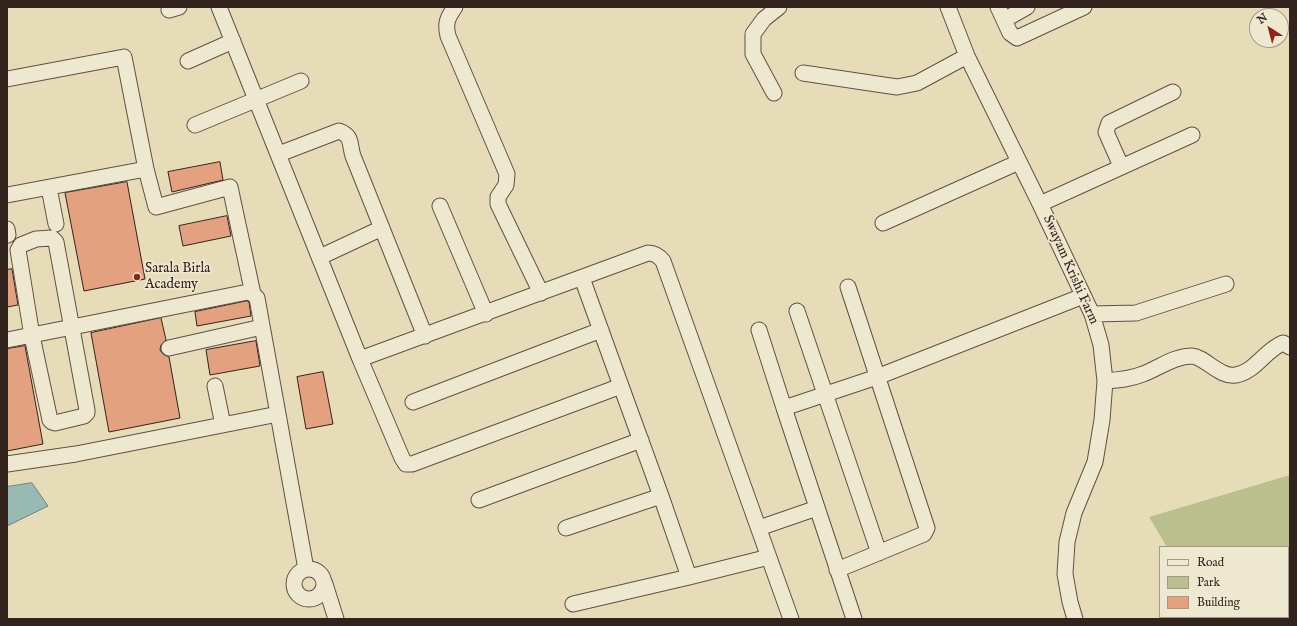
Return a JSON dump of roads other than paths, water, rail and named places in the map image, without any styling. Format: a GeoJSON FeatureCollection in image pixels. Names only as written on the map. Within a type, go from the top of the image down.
{"type":"FeatureCollection","features":[{"type":"Feature","properties":{"kind":"street"},"geometry":{"type":"LineString","coordinates":[[219,7],[257,98],[360,359],[402,458],[406,464],[412,464],[621,386]]}},
{"type":"Feature","properties":{"kind":"street"},"geometry":{"type":"LineString","coordinates":[[455,7],[450,13],[446,26],[448,36],[507,174],[506,185],[498,197],[498,204],[541,293]]}},
{"type":"Feature","properties":{"kind":"street"},"geometry":{"type":"LineString","coordinates":[[774,93],[753,54],[753,34],[764,19],[780,7]]}},
{"type":"Feature","properties":{"kind":"street","name":"Swayam Krishi Farm"},"geometry":{"type":"LineString","coordinates":[[948,7],[967,56],[1092,314],[1101,345],[1104,381],[1102,420],[1095,462],[1074,513],[1067,542],[1065,574],[1075,619]]}},
{"type":"Feature","properties":{"kind":"street"},"geometry":{"type":"LineString","coordinates":[[1027,7],[1001,14],[1010,33],[1017,38],[1084,7]]}},
{"type":"Feature","properties":{"kind":"street"},"geometry":{"type":"LineString","coordinates":[[188,60],[233,41]]}},
{"type":"Feature","properties":{"kind":"street"},"geometry":{"type":"LineString","coordinates":[[803,73],[897,87],[917,83],[967,56]]}},
{"type":"Feature","properties":{"kind":"street"},"geometry":{"type":"LineString","coordinates":[[7,79],[124,57],[146,169],[156,206],[230,187],[253,294]]}},
{"type":"Feature","properties":{"kind":"street"},"geometry":{"type":"LineString","coordinates":[[195,125],[301,81]]}},
{"type":"Feature","properties":{"kind":"street"},"geometry":{"type":"LineString","coordinates":[[1121,166],[1106,132],[1109,123],[1173,92]]}},
{"type":"Feature","properties":{"kind":"street"},"geometry":{"type":"LineString","coordinates":[[279,154],[339,131],[346,134],[351,140],[350,148],[353,156],[425,336]]}},
{"type":"Feature","properties":{"kind":"street"},"geometry":{"type":"LineString","coordinates":[[1040,204],[1121,166],[1192,136]]}},
{"type":"Feature","properties":{"kind":"street"},"geometry":{"type":"LineString","coordinates":[[883,223],[1019,162]]}},
{"type":"Feature","properties":{"kind":"street"},"geometry":{"type":"LineString","coordinates":[[7,195],[146,169]]}},
{"type":"Feature","properties":{"kind":"street"},"geometry":{"type":"LineString","coordinates":[[49,188],[56,224]]}},
{"type":"Feature","properties":{"kind":"street"},"geometry":{"type":"LineString","coordinates":[[440,206],[486,314]]}},
{"type":"Feature","properties":{"kind":"street"},"geometry":{"type":"LineString","coordinates":[[320,257],[382,228]]}},
{"type":"Feature","properties":{"kind":"street"},"geometry":{"type":"LineString","coordinates":[[52,238],[56,242],[71,328],[87,413],[84,416],[55,423],[50,420],[32,336],[18,250],[21,245],[36,239],[52,238]]}},
{"type":"Feature","properties":{"kind":"street"},"geometry":{"type":"LineString","coordinates":[[360,359],[648,254],[653,253],[659,256],[663,261],[791,619]]}},
{"type":"Feature","properties":{"kind":"street"},"geometry":{"type":"LineString","coordinates":[[582,278],[689,576]]}},
{"type":"Feature","properties":{"kind":"street"},"geometry":{"type":"LineString","coordinates":[[1092,314],[1136,312],[1226,284]]}},
{"type":"Feature","properties":{"kind":"street"},"geometry":{"type":"LineString","coordinates":[[837,570],[924,534],[927,528],[848,287]]}},
{"type":"Feature","properties":{"kind":"street"},"geometry":{"type":"LineString","coordinates":[[7,340],[248,292],[253,294],[257,298],[306,569]]}},
{"type":"Feature","properties":{"kind":"street"},"geometry":{"type":"LineString","coordinates":[[784,408],[877,377],[1083,296]]}},
{"type":"Feature","properties":{"kind":"street"},"geometry":{"type":"LineString","coordinates":[[797,311],[879,553]]}},
{"type":"Feature","properties":{"kind":"street"},"geometry":{"type":"LineString","coordinates":[[170,348],[262,327]]}},
{"type":"Feature","properties":{"kind":"street"},"geometry":{"type":"LineString","coordinates":[[413,402],[601,330]]}},
{"type":"Feature","properties":{"kind":"street"},"geometry":{"type":"LineString","coordinates":[[759,330],[854,619]]}},
{"type":"Feature","properties":{"kind":"street"},"geometry":{"type":"LineString","coordinates":[[1104,381],[1118,380],[1143,374],[1180,358],[1193,356],[1224,374],[1234,375],[1247,372],[1275,346],[1283,343],[1290,347]]}},
{"type":"Feature","properties":{"kind":"street"},"geometry":{"type":"LineString","coordinates":[[215,386],[223,425]]}},
{"type":"Feature","properties":{"kind":"street"},"geometry":{"type":"LineString","coordinates":[[7,464],[76,454],[278,414]]}},
{"type":"Feature","properties":{"kind":"street"},"geometry":{"type":"LineString","coordinates":[[479,500],[641,440]]}},
{"type":"Feature","properties":{"kind":"street"},"geometry":{"type":"LineString","coordinates":[[566,528],[661,496]]}},
{"type":"Feature","properties":{"kind":"street"},"geometry":{"type":"LineString","coordinates":[[758,528],[817,508]]}},
{"type":"Feature","properties":{"kind":"street"},"geometry":{"type":"LineString","coordinates":[[573,604],[769,557]]}},
{"type":"Feature","properties":{"kind":"street"},"geometry":{"type":"LineString","coordinates":[[325,584],[320,593],[313,598],[303,598],[298,595],[293,586],[296,575],[301,571],[306,569],[317,571],[321,575],[325,584],[336,619]]}},
{"type":"Feature","properties":{"kind":"water"},"geometry":{"type":"Polygon","coordinates":[[[32,483],[48,506],[7,526],[7,487],[32,483]]]}},
{"type":"Feature","properties":{"kind":"place","name":"Sarala Birla Academy"},"geometry":{"type":"Point","coordinates":[137,277]}}]}
